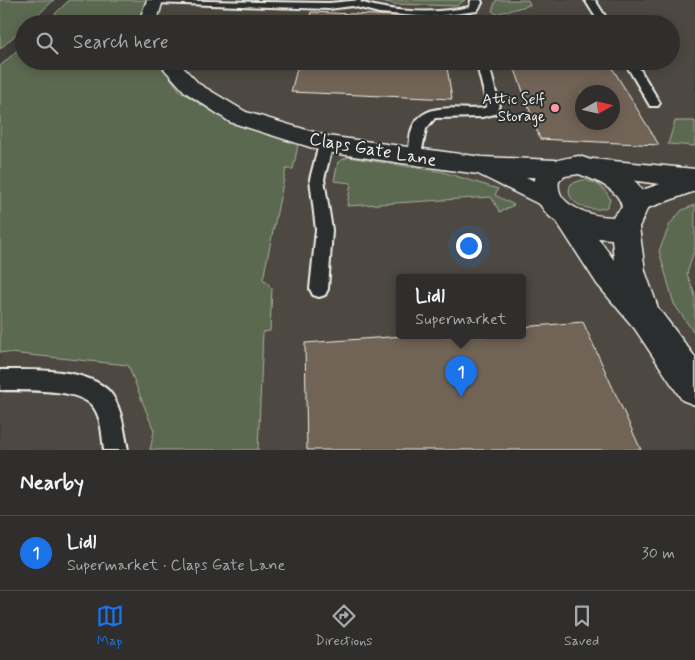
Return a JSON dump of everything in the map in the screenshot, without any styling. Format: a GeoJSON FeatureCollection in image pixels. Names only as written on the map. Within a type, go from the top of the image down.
{"type":"FeatureCollection","features":[{"type":"Feature","properties":{"kind":"street"},"geometry":{"type":"LineString","coordinates":[[149,15],[155,0]]}},
{"type":"Feature","properties":{"kind":"street","name":"Claps Gate Lane"},"geometry":{"type":"LineString","coordinates":[[175,70],[192,88],[238,118],[326,144],[482,166],[556,169],[566,166],[593,168],[619,182],[628,191],[630,214],[614,228],[599,229],[583,225],[558,208],[482,166]]}},
{"type":"Feature","properties":{"kind":"street"},"geometry":{"type":"LineString","coordinates":[[593,168],[695,180]]}},
{"type":"Feature","properties":{"kind":"street"},"geometry":{"type":"LineString","coordinates":[[556,169],[548,177],[545,187],[558,208],[608,275],[646,318],[695,387]]}},
{"type":"Feature","properties":{"kind":"street"},"geometry":{"type":"LineString","coordinates":[[646,318],[630,271],[630,214],[695,180]]}},
{"type":"Feature","properties":{"kind":"lane"},"geometry":{"type":"LineString","coordinates":[[155,0],[329,6],[355,1],[363,7],[389,11],[444,13],[474,9],[477,3],[476,0]]}},
{"type":"Feature","properties":{"kind":"lane"},"geometry":{"type":"LineString","coordinates":[[590,0],[599,15]]}},
{"type":"Feature","properties":{"kind":"lane"},"geometry":{"type":"LineString","coordinates":[[416,156],[419,128],[424,120],[431,115],[460,112],[483,113],[490,111],[493,105],[484,70]]}},
{"type":"Feature","properties":{"kind":"lane"},"geometry":{"type":"LineString","coordinates":[[634,70],[654,103]]}},
{"type":"Feature","properties":{"kind":"lane"},"geometry":{"type":"LineString","coordinates":[[319,289],[324,230],[317,179],[326,144]]}},
{"type":"Feature","properties":{"kind":"lane"},"geometry":{"type":"LineString","coordinates":[[0,380],[49,381],[82,387],[101,399],[111,418],[116,450]]}},
{"type":"Feature","properties":{"kind":"shaded area"},"geometry":{"type":"Polygon","coordinates":[[[149,0],[695,0],[695,450],[174,450],[260,132],[211,111],[180,91],[165,70],[680,70],[680,15],[143,15],[149,0]]]}},
{"type":"Feature","properties":{"kind":"shaded area"},"geometry":{"type":"Polygon","coordinates":[[[0,352],[128,365],[154,431],[150,450],[0,450],[0,352]]]}},
{"type":"Feature","properties":{"kind":"green space"},"geometry":{"type":"Polygon","coordinates":[[[0,0],[54,0],[38,15],[15,15],[15,35],[0,49],[0,0]]]}},
{"type":"Feature","properties":{"kind":"green space"},"geometry":{"type":"Polygon","coordinates":[[[69,0],[149,0],[143,15],[54,15],[69,0]]]}},
{"type":"Feature","properties":{"kind":"green space"},"geometry":{"type":"Polygon","coordinates":[[[377,0],[465,0],[456,6],[395,4],[377,0]]]}},
{"type":"Feature","properties":{"kind":"green space"},"geometry":{"type":"Polygon","coordinates":[[[496,0],[528,0],[530,5],[496,14],[492,11],[496,0]]]}},
{"type":"Feature","properties":{"kind":"green space"},"geometry":{"type":"Polygon","coordinates":[[[15,52],[15,70],[165,70],[180,91],[211,111],[298,145],[293,169],[286,169],[263,279],[272,288],[270,331],[263,332],[258,450],[150,450],[154,431],[128,365],[0,352],[0,66],[15,52]]]}},
{"type":"Feature","properties":{"kind":"green space"},"geometry":{"type":"Polygon","coordinates":[[[675,121],[695,121],[695,146],[668,144],[675,121]]]}},
{"type":"Feature","properties":{"kind":"green space"},"geometry":{"type":"Polygon","coordinates":[[[348,157],[443,172],[498,189],[495,195],[514,205],[500,212],[491,197],[347,206],[351,183],[334,181],[338,162],[348,157]]]}},
{"type":"Feature","properties":{"kind":"green space"},"geometry":{"type":"Polygon","coordinates":[[[582,180],[596,183],[603,188],[610,200],[607,207],[601,209],[587,208],[570,197],[571,184],[582,180]]]}},
{"type":"Feature","properties":{"kind":"green space"},"geometry":{"type":"Polygon","coordinates":[[[695,205],[695,247],[687,274],[695,295],[695,334],[674,304],[659,251],[670,224],[682,210],[695,205]]]}},
{"type":"Feature","properties":{"kind":"building"},"geometry":{"type":"Polygon","coordinates":[[[311,12],[376,15],[310,15],[311,12]]]}},
{"type":"Feature","properties":{"kind":"building"},"geometry":{"type":"Polygon","coordinates":[[[297,70],[447,70],[452,99],[291,92],[297,70]]]}},
{"type":"Feature","properties":{"kind":"building","name":"Attic Self Storage"},"geometry":{"type":"Polygon","coordinates":[[[515,70],[613,70],[659,145],[540,139],[515,70]]]}},
{"type":"Feature","properties":{"kind":"building"},"geometry":{"type":"Polygon","coordinates":[[[583,322],[641,450],[307,450],[305,343],[396,337],[396,339],[526,339],[526,327],[583,322]]]}},
{"type":"Feature","properties":{"kind":"place","name":"Attic Self Storage"},"geometry":{"type":"Point","coordinates":[555,108]}},
{"type":"Feature","properties":{"kind":"place","name":"Lidl"},"geometry":{"type":"Point","coordinates":[461,397]}}]}
